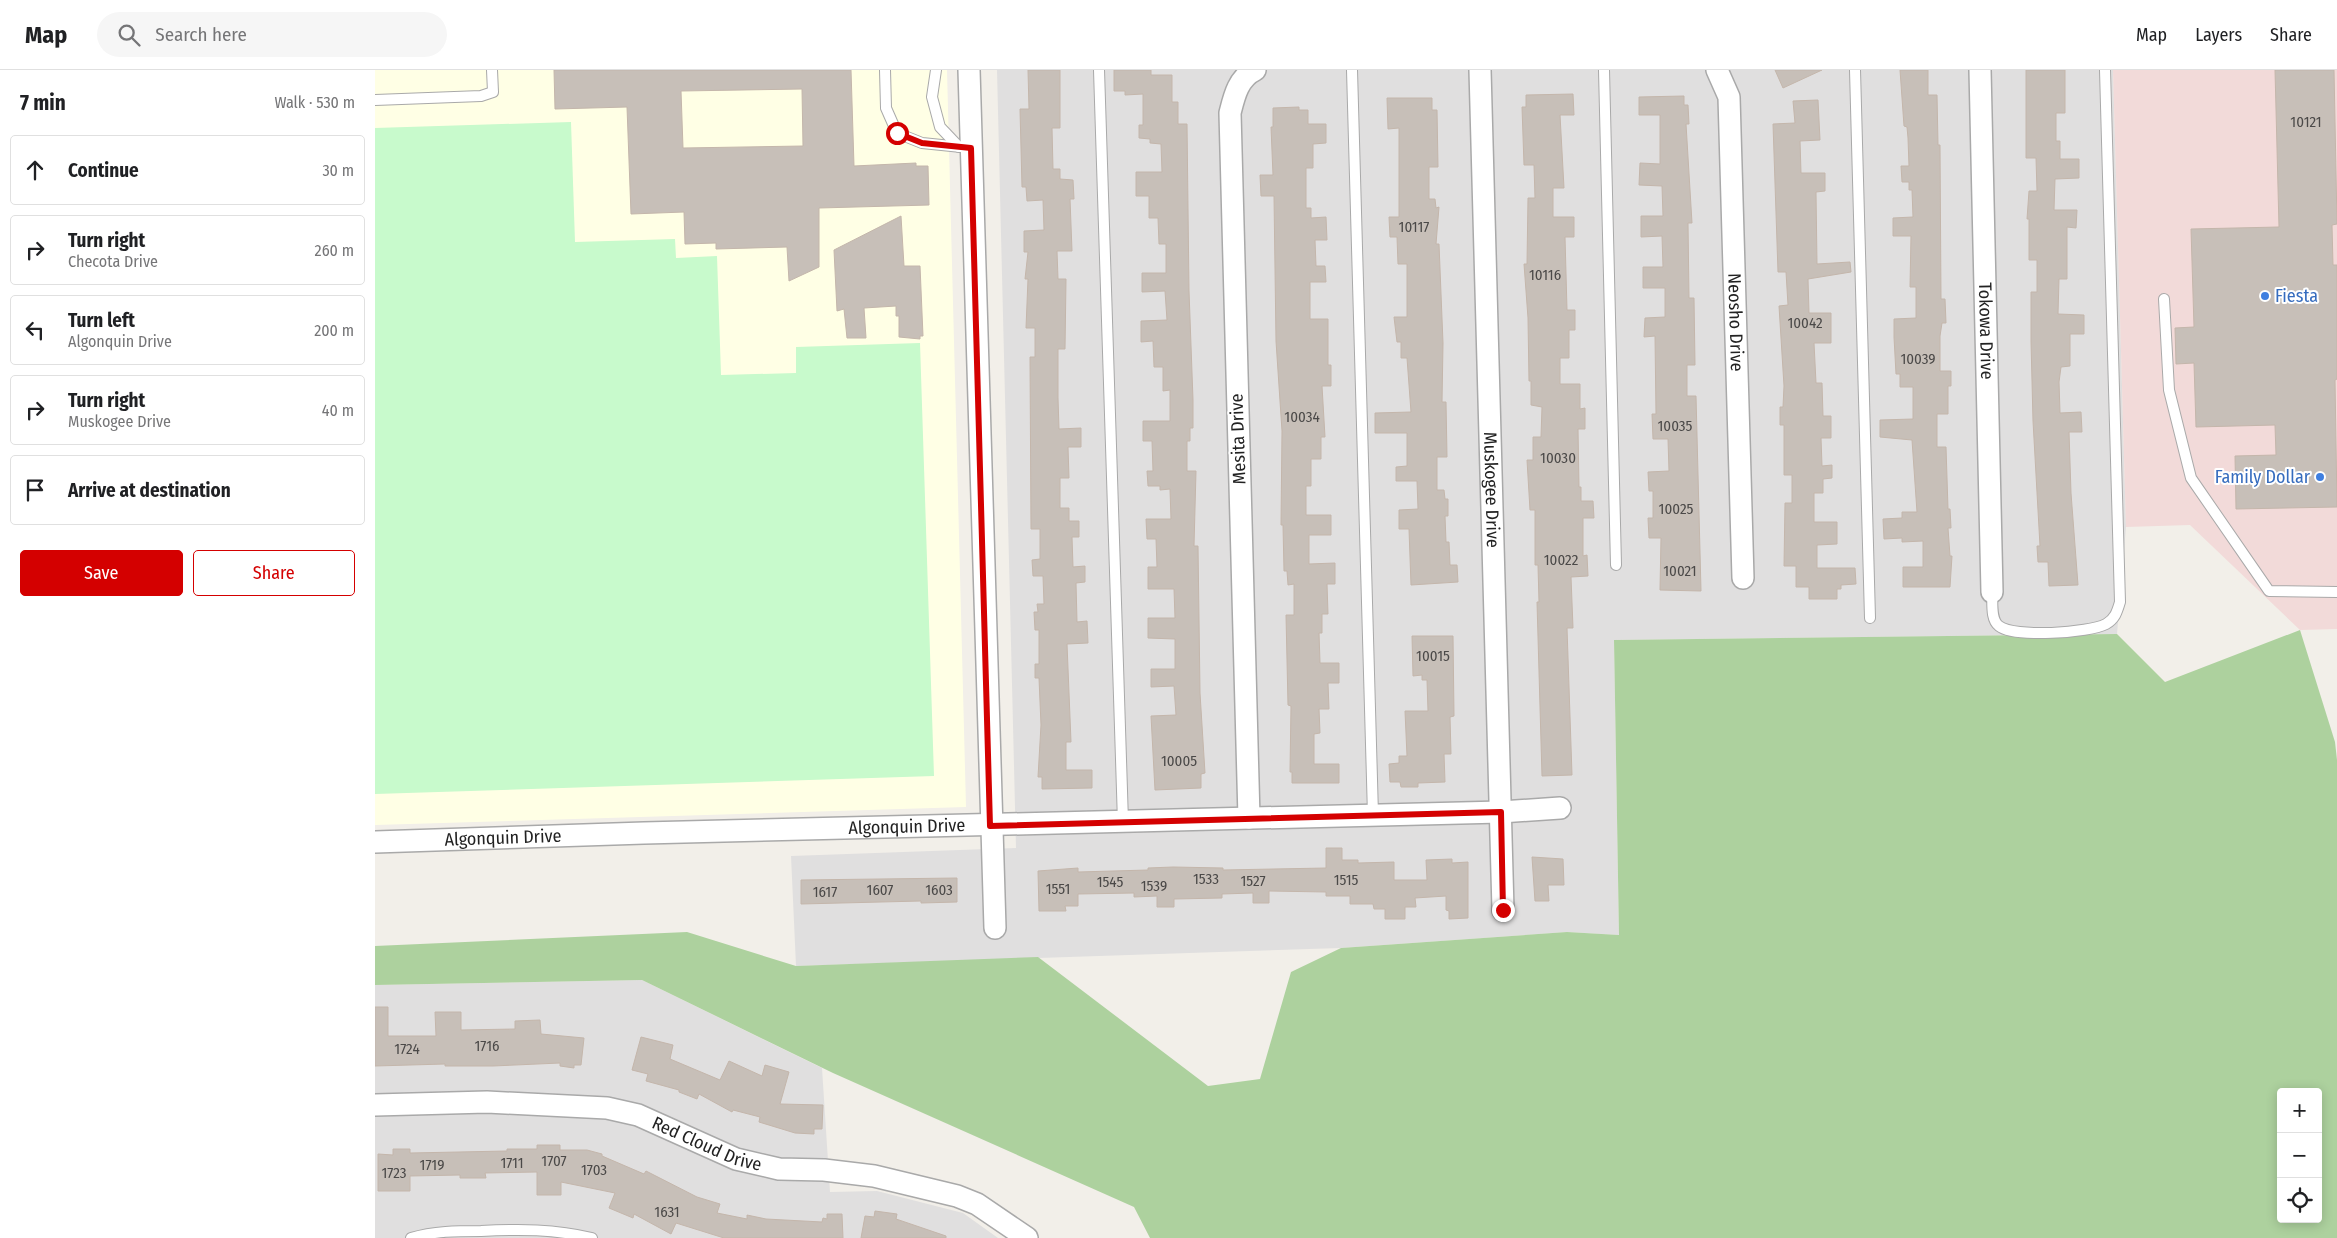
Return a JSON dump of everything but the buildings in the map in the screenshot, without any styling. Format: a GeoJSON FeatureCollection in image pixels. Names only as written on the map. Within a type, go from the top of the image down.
{"type":"FeatureCollection","features":[{"type":"Feature","properties":{"kind":"street"},"geometry":{"type":"LineString","coordinates":[[969,70],[965,147],[995,928]]}},
{"type":"Feature","properties":{"kind":"street","name":"Mesita Drive"},"geometry":{"type":"LineString","coordinates":[[1249,818],[1230,114],[1235,90],[1250,72],[1255,70]]}},
{"type":"Feature","properties":{"kind":"street","name":"Muskogee Drive"},"geometry":{"type":"LineString","coordinates":[[1480,70],[1503,910]]}},
{"type":"Feature","properties":{"kind":"street","name":"Neosho Drive"},"geometry":{"type":"LineString","coordinates":[[1717,70],[1729,97],[1743,578]]}},
{"type":"Feature","properties":{"kind":"street","name":"Tokowa Drive"},"geometry":{"type":"LineString","coordinates":[[1980,70],[1992,592]]}},
{"type":"Feature","properties":{"kind":"street","name":"Algonquin Drive"},"geometry":{"type":"LineString","coordinates":[[375,842],[644,833],[1501,812],[1560,808]]}},
{"type":"Feature","properties":{"kind":"street","name":"Red Cloud Drive"},"geometry":{"type":"LineString","coordinates":[[375,1106],[487,1102],[607,1108],[638,1115],[735,1159],[779,1169],[824,1170],[874,1176],[957,1196],[977,1204],[1027,1238]]}},
{"type":"Feature","properties":{"kind":"lane"},"geometry":{"type":"LineString","coordinates":[[375,100],[481,96],[493,92],[492,70]]}},
{"type":"Feature","properties":{"kind":"lane"},"geometry":{"type":"LineString","coordinates":[[885,70],[886,108],[897,133],[922,143],[965,147]]}},
{"type":"Feature","properties":{"kind":"lane"},"geometry":{"type":"LineString","coordinates":[[936,70],[932,97],[940,127],[965,147]]}},
{"type":"Feature","properties":{"kind":"lane"},"geometry":{"type":"LineString","coordinates":[[1099,70],[1123,822]]}},
{"type":"Feature","properties":{"kind":"lane"},"geometry":{"type":"LineString","coordinates":[[1353,70],[1373,815]]}},
{"type":"Feature","properties":{"kind":"lane"},"geometry":{"type":"LineString","coordinates":[[1604,70],[1616,566]]}},
{"type":"Feature","properties":{"kind":"lane"},"geometry":{"type":"LineString","coordinates":[[1855,70],[1870,618]]}},
{"type":"Feature","properties":{"kind":"lane"},"geometry":{"type":"LineString","coordinates":[[1992,592],[1993,615],[1998,625],[2009,631],[2087,631],[2106,624],[2117,615],[2119,602],[2105,70]]}},
{"type":"Feature","properties":{"kind":"lane"},"geometry":{"type":"LineString","coordinates":[[2164,299],[2169,390],[2191,478],[2269,591],[2337,592]]}},
{"type":"Feature","properties":{"kind":"lane"},"geometry":{"type":"LineString","coordinates":[[411,1238],[445,1232],[526,1229],[563,1231],[592,1238]]}},
{"type":"Feature","properties":{"kind":"shaded area"},"geometry":{"type":"Polygon","coordinates":[[[375,70],[947,70],[966,807],[375,825],[375,70]]]}},
{"type":"Feature","properties":{"kind":"shaded area"},"geometry":{"type":"Polygon","coordinates":[[[997,70],[2113,70],[2126,527],[2117,634],[1614,640],[1619,935],[1567,932],[1341,948],[796,966],[791,856],[1016,848],[997,70]]]}},
{"type":"Feature","properties":{"kind":"shaded area"},"geometry":{"type":"Polygon","coordinates":[[[2113,70],[2337,70],[2337,629],[2300,630],[2190,525],[2126,527],[2113,70]]]}},
{"type":"Feature","properties":{"kind":"shaded area"},"geometry":{"type":"Polygon","coordinates":[[[642,980],[822,1068],[830,1192],[877,1191],[963,1213],[998,1238],[375,1238],[375,985],[642,980]]]}},
{"type":"Feature","properties":{"kind":"green space"},"geometry":{"type":"Polygon","coordinates":[[[571,122],[575,242],[675,239],[676,258],[717,256],[721,375],[796,373],[796,347],[920,343],[934,776],[375,794],[375,128],[571,122]]]}},
{"type":"Feature","properties":{"kind":"green space"},"geometry":{"type":"Polygon","coordinates":[[[2300,630],[2335,742],[2337,760],[2337,1238],[1150,1238],[1134,1207],[833,1073],[642,980],[375,985],[375,946],[687,932],[796,966],[1038,957],[1208,1086],[1260,1079],[1291,972],[1341,948],[1567,932],[1619,935],[1614,640],[2117,634],[2165,682],[2300,630]]]}},
{"type":"Feature","properties":{"kind":"place","name":"Fiesta"},"geometry":{"type":"Point","coordinates":[2265,296]}},
{"type":"Feature","properties":{"kind":"place","name":"Family Dollar"},"geometry":{"type":"Point","coordinates":[2320,477]}},
{"type":"Feature","properties":{"kind":"route"},"geometry":{"type":"LineString","coordinates":[[897,133],[922,143],[971,148],[990,826],[1501,812],[1503,910]]}}]}
